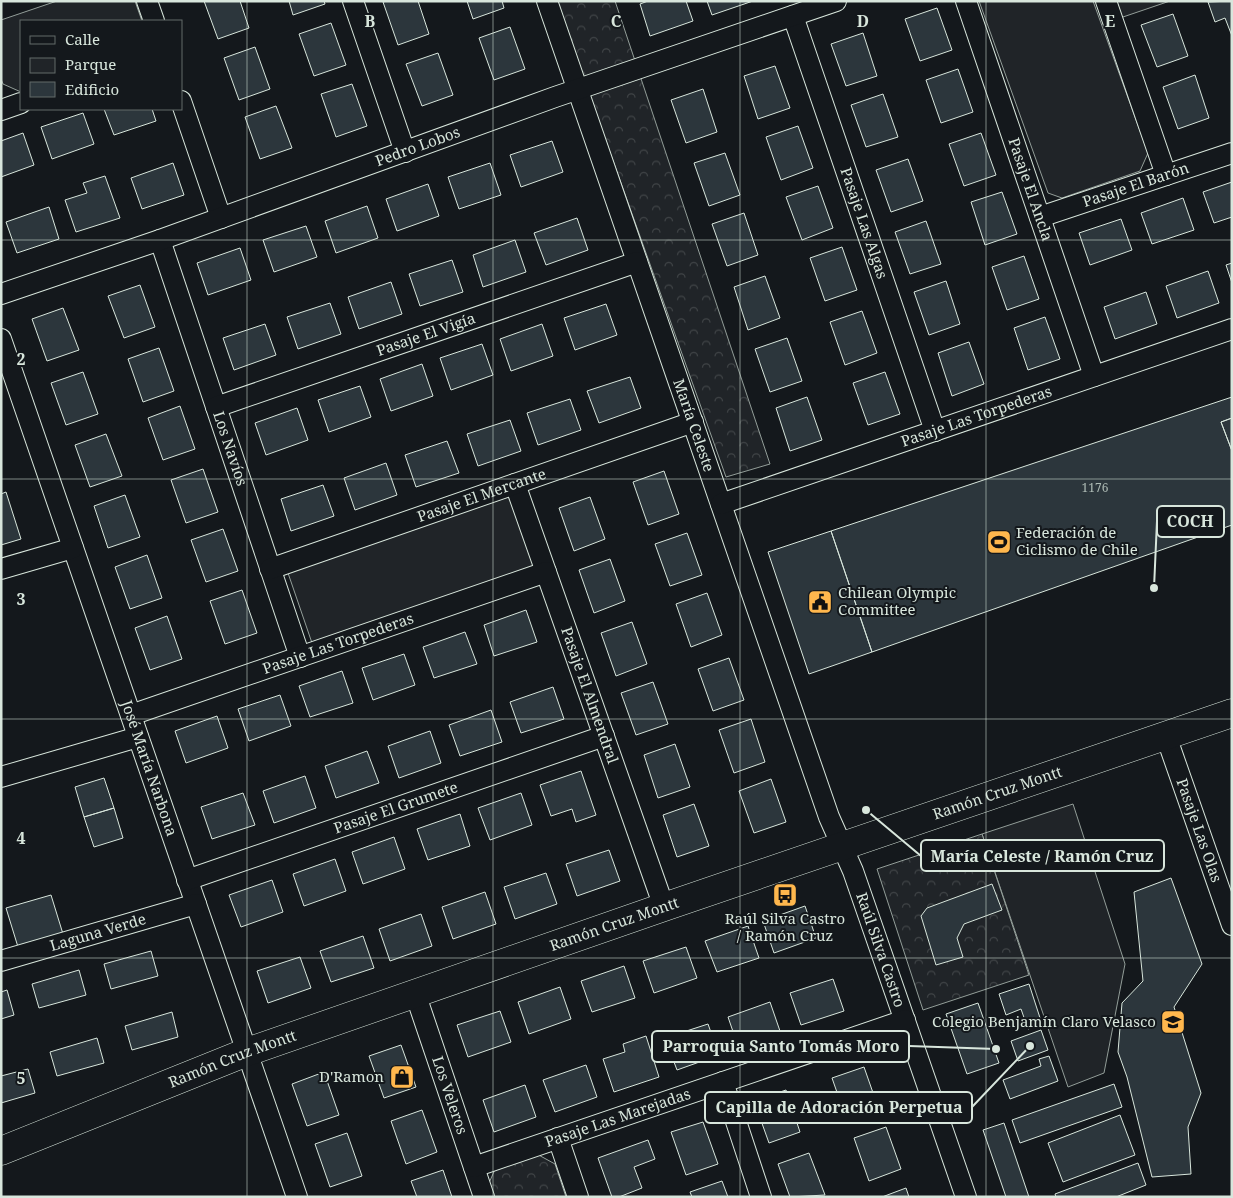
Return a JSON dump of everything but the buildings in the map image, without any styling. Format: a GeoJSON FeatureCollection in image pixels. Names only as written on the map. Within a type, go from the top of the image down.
{"type":"FeatureCollection","features":[{"type":"Feature","properties":{"kind":"street"},"geometry":{"type":"LineString","coordinates":[[147,1],[154,20]]}},
{"type":"Feature","properties":{"kind":"street"},"geometry":{"type":"LineString","coordinates":[[353,1],[405,152]]}},
{"type":"Feature","properties":{"kind":"street","name":"María Celeste"},"geometry":{"type":"LineString","coordinates":[[547,1],[829,817],[842,847]]}},
{"type":"Feature","properties":{"kind":"street","name":"Pedro Lobos"},"geometry":{"type":"LineString","coordinates":[[1,294],[160,240],[578,89],[836,1]]}},
{"type":"Feature","properties":{"kind":"street","name":"Pasaje El Ancla"},"geometry":{"type":"LineString","coordinates":[[966,1],[1094,376]]}},
{"type":"Feature","properties":{"kind":"street"},"geometry":{"type":"LineString","coordinates":[[1106,1],[1166,175]]}},
{"type":"Feature","properties":{"kind":"street","name":"Pasaje Las Algas"},"geometry":{"type":"LineString","coordinates":[[794,16],[935,431]]}},
{"type":"Feature","properties":{"kind":"street"},"geometry":{"type":"LineString","coordinates":[[2,109],[20,103]]}},
{"type":"Feature","properties":{"kind":"street"},"geometry":{"type":"LineString","coordinates":[[182,105],[221,218]]}},
{"type":"Feature","properties":{"kind":"street","name":"Pasaje El Barón"},"geometry":{"type":"LineString","coordinates":[[1040,217],[1232,152]]}},
{"type":"Feature","properties":{"kind":"street","name":"Los Navíos"},"geometry":{"type":"LineString","coordinates":[[160,240],[300,657]]}},
{"type":"Feature","properties":{"kind":"street","name":"Pasaje El Vigía"},"geometry":{"type":"LineString","coordinates":[[216,407],[637,262]]}},
{"type":"Feature","properties":{"kind":"street","name":"Pasaje Las Torpederas"},"geometry":{"type":"LineString","coordinates":[[721,504],[1232,329]]}},
{"type":"Feature","properties":{"kind":"street","name":"José María Narbona"},"geometry":{"type":"LineString","coordinates":[[1,340],[297,1197]]}},
{"type":"Feature","properties":{"kind":"street","name":"Pasaje El Mercante"},"geometry":{"type":"LineString","coordinates":[[270,568],[692,422]]}},
{"type":"Feature","properties":{"kind":"street","name":"Pasaje El Almendral"},"geometry":{"type":"LineString","coordinates":[[515,484],[664,907]]}},
{"type":"Feature","properties":{"kind":"street"},"geometry":{"type":"LineString","coordinates":[[1,569],[73,548]]}},
{"type":"Feature","properties":{"kind":"street","name":"Pasaje Las Torpederas"},"geometry":{"type":"LineString","coordinates":[[131,715],[546,572]]}},
{"type":"Feature","properties":{"kind":"street","name":"Ramón Cruz Montt"},"geometry":{"type":"LineString","coordinates":[[1,1151],[247,1052],[1232,713]]}},
{"type":"Feature","properties":{"kind":"street","name":"Pasaje El Grumete"},"geometry":{"type":"LineString","coordinates":[[187,880],[604,736]]}},
{"type":"Feature","properties":{"kind":"street","name":"Pasaje Las Olas"},"geometry":{"type":"LineString","coordinates":[[1166,736],[1232,925]]}},
{"type":"Feature","properties":{"kind":"street"},"geometry":{"type":"LineString","coordinates":[[1,777],[138,737]]}},
{"type":"Feature","properties":{"kind":"street","name":"Raúl Silva Castro"},"geometry":{"type":"LineString","coordinates":[[842,847],[853,871],[966,1197]]}},
{"type":"Feature","properties":{"kind":"street","name":"Laguna Verde"},"geometry":{"type":"LineString","coordinates":[[1,960],[196,904]]}},
{"type":"Feature","properties":{"kind":"street","name":"Los Veleros"},"geometry":{"type":"LineString","coordinates":[[415,993],[484,1197]]}},
{"type":"Feature","properties":{"kind":"street","name":"Pasaje Las Marejadas"},"geometry":{"type":"LineString","coordinates":[[474,1167],[905,1020]]}},
{"type":"Feature","properties":{"kind":"street"},"geometry":{"type":"LineString","coordinates":[[723,1082],[761,1197]]}},
{"type":"Feature","properties":{"kind":"street"},"geometry":{"type":"LineString","coordinates":[[558,1138],[578,1197]]}},
{"type":"Feature","properties":{"kind":"green space"},"geometry":{"type":"Polygon","coordinates":[[[57,1],[135,1],[142,20],[20,20],[20,92],[3,84],[1,79],[1,20],[57,1]]]}},
{"type":"Feature","properties":{"kind":"green space"},"geometry":{"type":"Polygon","coordinates":[[[556,1],[615,1],[770,464],[726,477],[556,1]]]}},
{"type":"Feature","properties":{"kind":"green space"},"geometry":{"type":"Polygon","coordinates":[[[979,1],[1093,1],[1148,153],[1140,171],[1062,198],[1048,193],[979,1]]]}},
{"type":"Feature","properties":{"kind":"green space"},"geometry":{"type":"Polygon","coordinates":[[[1115,1],[1170,1],[1120,18],[1115,1]]]}},
{"type":"Feature","properties":{"kind":"green space"},"geometry":{"type":"Polygon","coordinates":[[[510,496],[534,566],[312,643],[288,573],[510,496]]]}},
{"type":"Feature","properties":{"kind":"green space"},"geometry":{"type":"Polygon","coordinates":[[[1073,804],[1125,964],[1104,1073],[1068,1087],[982,834],[1073,804]]]}},
{"type":"Feature","properties":{"kind":"green space"},"geometry":{"type":"Polygon","coordinates":[[[982,834],[1029,975],[923,1010],[877,869],[982,834]]]}},
{"type":"Feature","properties":{"kind":"green space"},"geometry":{"type":"Polygon","coordinates":[[[535,1153],[555,1164],[566,1197],[493,1197],[489,1183],[496,1167],[535,1153]]]}},
{"type":"Feature","properties":{"kind":"place","name":"Federación de Ciclismo de Chile"},"geometry":{"type":"Point","coordinates":[999,542]}},
{"type":"Feature","properties":{"kind":"place","name":"COCH"},"geometry":{"type":"Point","coordinates":[1154,588]}},
{"type":"Feature","properties":{"kind":"place","name":"Chilean Olympic Committee"},"geometry":{"type":"Point","coordinates":[820,602]}},
{"type":"Feature","properties":{"kind":"place","name":"María Celeste / Ramón Cruz"},"geometry":{"type":"Point","coordinates":[866,810]}},
{"type":"Feature","properties":{"kind":"place","name":"Raúl Silva Castro / Ramón Cruz"},"geometry":{"type":"Point","coordinates":[785,895]}},
{"type":"Feature","properties":{"kind":"place","name":"Colegio Benjamín Claro Velasco"},"geometry":{"type":"Point","coordinates":[1173,1022]}},
{"type":"Feature","properties":{"kind":"place","name":"Capilla de Adoración Perpetua"},"geometry":{"type":"Point","coordinates":[1030,1046]}},
{"type":"Feature","properties":{"kind":"place","name":"Parroquia Santo Tomás Moro"},"geometry":{"type":"Point","coordinates":[996,1049]}},
{"type":"Feature","properties":{"kind":"place","name":"D'Ramon"},"geometry":{"type":"Point","coordinates":[402,1077]}}]}
